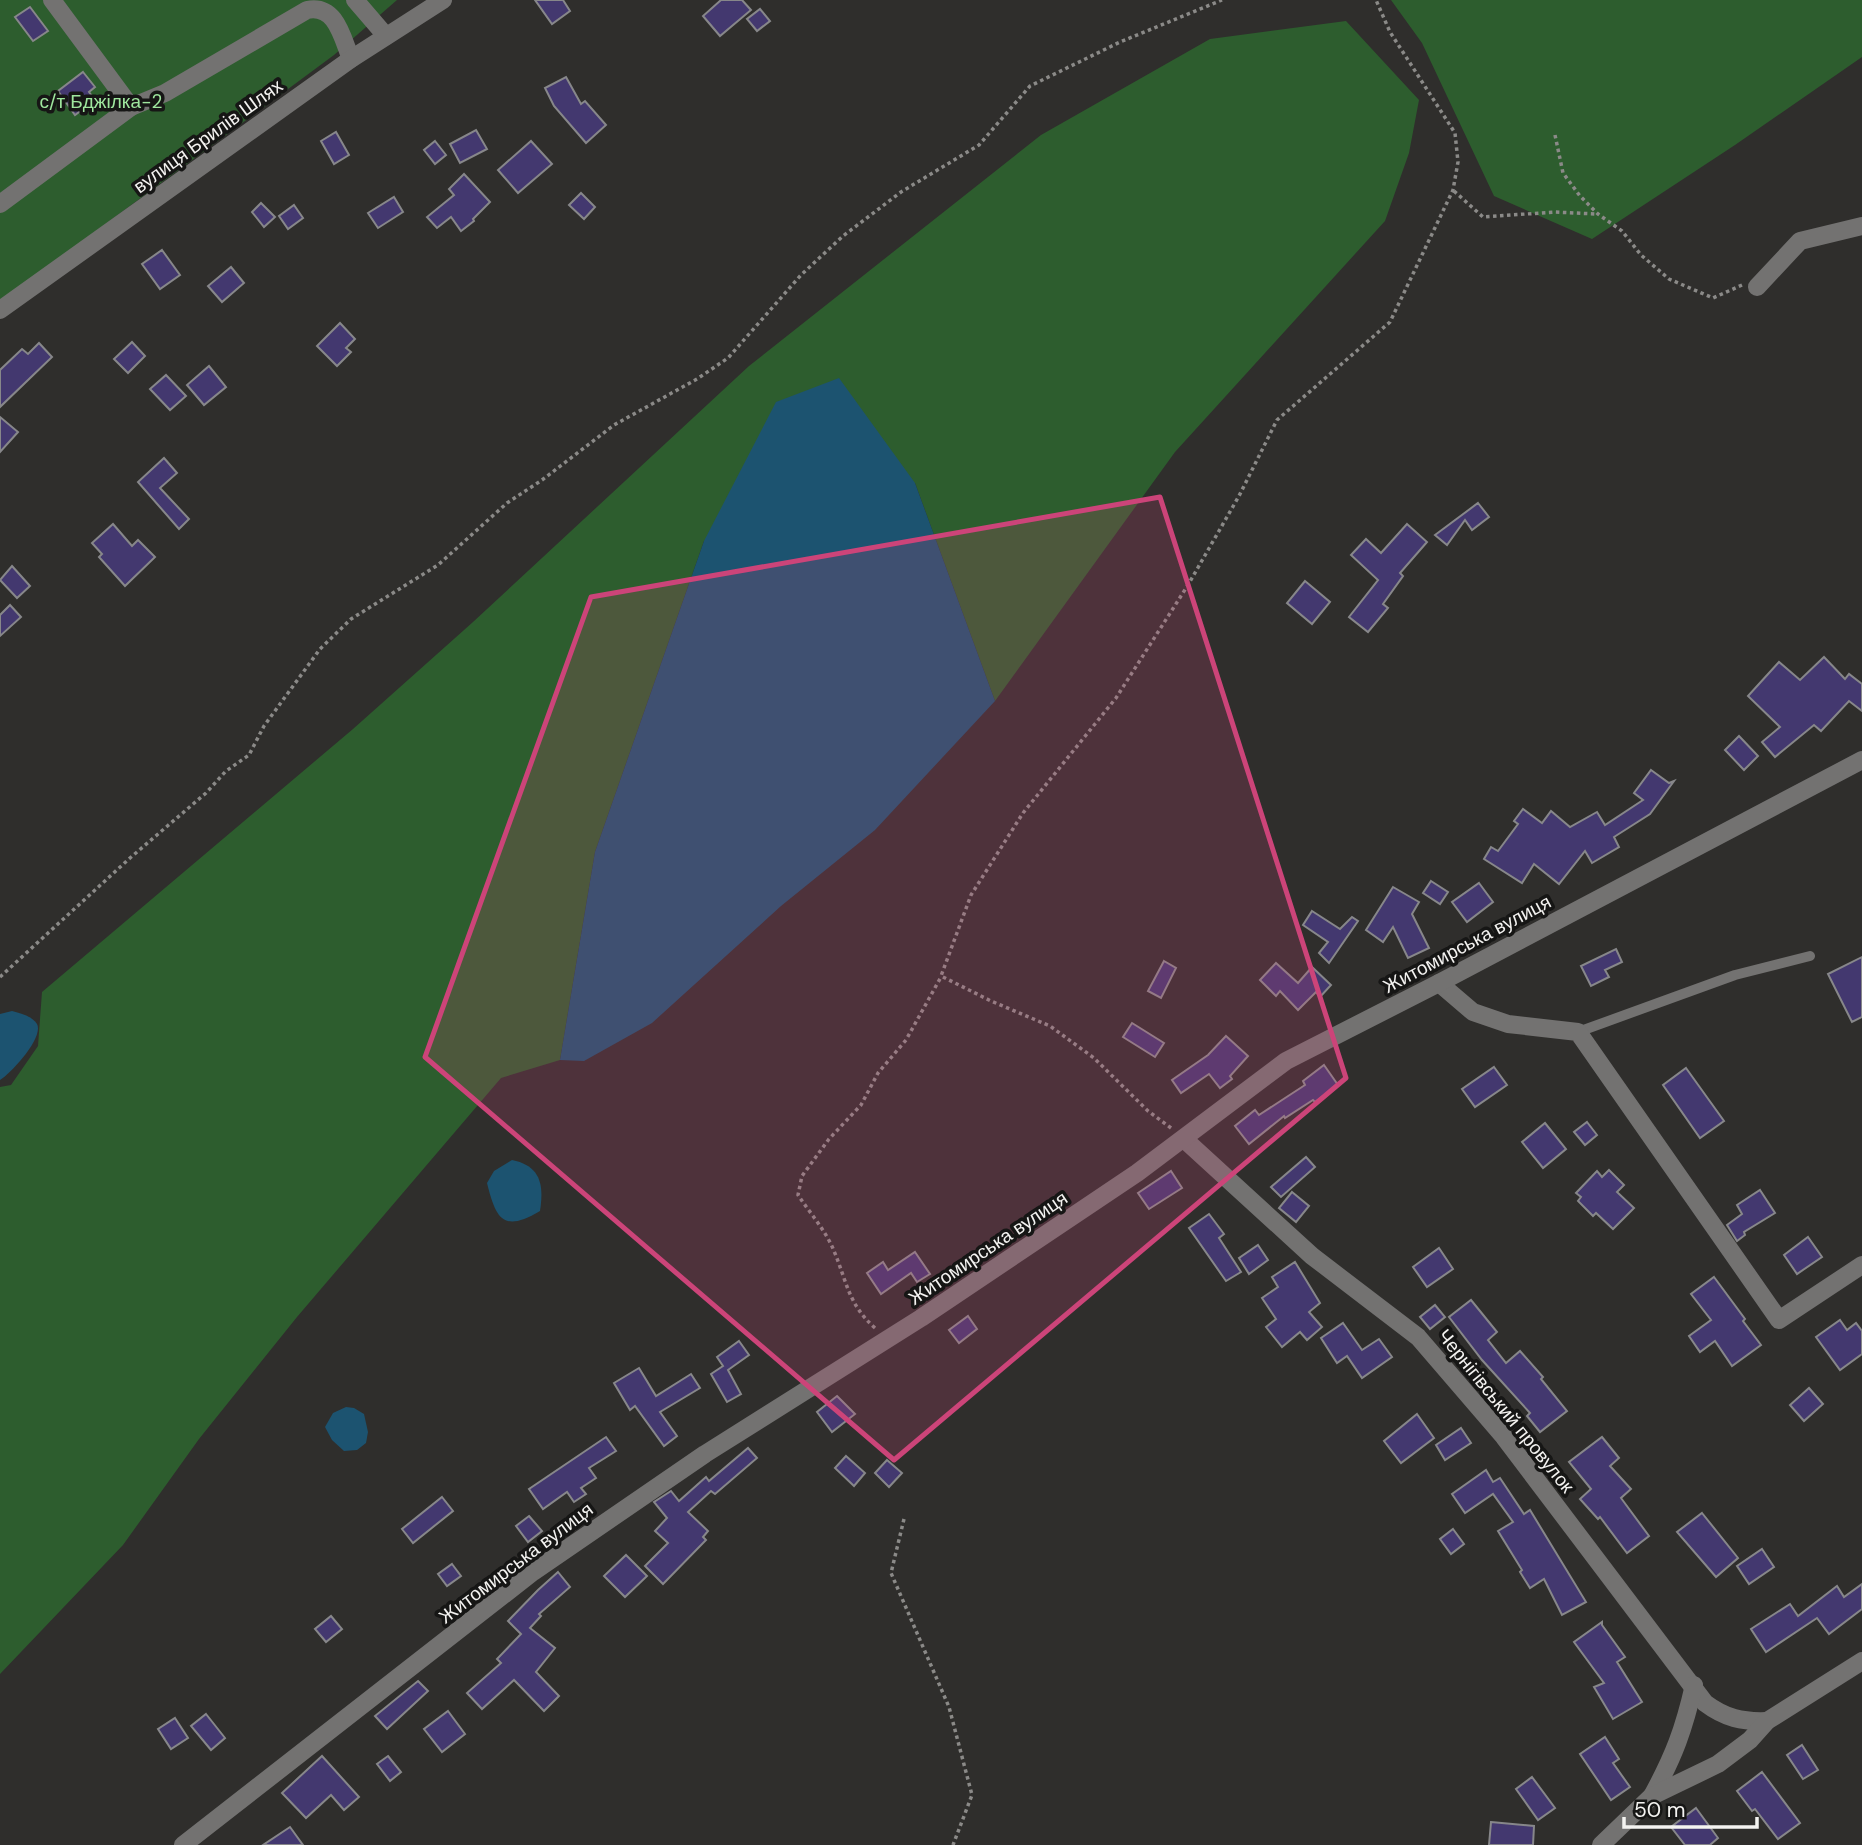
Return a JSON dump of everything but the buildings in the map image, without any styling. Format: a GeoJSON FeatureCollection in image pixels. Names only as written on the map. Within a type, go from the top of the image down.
{"type":"FeatureCollection","features":[{"type":"Feature","properties":{"kind":"street"},"geometry":{"type":"LineString","coordinates":[[52,0],[131,107]]}},
{"type":"Feature","properties":{"kind":"street"},"geometry":{"type":"LineString","coordinates":[[355,0],[386,36]]}},
{"type":"Feature","properties":{"kind":"street","name":"вулиця Брилів Шлях"},"geometry":{"type":"LineString","coordinates":[[0,310],[351,59],[443,0]]}},
{"type":"Feature","properties":{"kind":"street"},"geometry":{"type":"LineString","coordinates":[[0,204],[131,107],[165,93],[307,10],[322,9],[334,19],[351,59]]}},
{"type":"Feature","properties":{"kind":"street"},"geometry":{"type":"LineString","coordinates":[[1758,287],[1800,240],[1862,226]]}},
{"type":"Feature","properties":{"kind":"street","name":"Житомирська вулиця"},"geometry":{"type":"LineString","coordinates":[[183,1845],[533,1572],[705,1454],[887,1339],[1138,1173],[1286,1061],[1862,760]]}},
{"type":"Feature","properties":{"kind":"street"},"geometry":{"type":"LineString","coordinates":[[1439,983],[1473,1012],[1508,1024],[1578,1032],[1779,1320],[1862,1265]]}},
{"type":"Feature","properties":{"kind":"street","name":"Чернігівський провулок"},"geometry":{"type":"LineString","coordinates":[[1184,1139],[1312,1256],[1418,1337],[1504,1437],[1705,1703],[1722,1716],[1746,1722],[1767,1721]]}},
{"type":"Feature","properties":{"kind":"street"},"geometry":{"type":"LineString","coordinates":[[1652,1796],[1718,1765],[1750,1740],[1767,1721],[1862,1661]]}},
{"type":"Feature","properties":{"kind":"street"},"geometry":{"type":"LineString","coordinates":[[1601,1845],[1652,1796],[1673,1759],[1694,1685]]}},
{"type":"Feature","properties":{"kind":"lane"},"geometry":{"type":"LineString","coordinates":[[1578,1032],[1735,975],[1810,956]]}},
{"type":"Feature","properties":{"kind":"path"},"geometry":{"type":"LineString","coordinates":[[0,977],[130,858],[196,802],[226,771],[249,755],[264,726],[320,649],[351,620],[438,565],[507,503],[614,425],[728,358],[801,275],[843,236],[901,192],[979,145],[1030,86],[1120,42],[1222,0]]}},
{"type":"Feature","properties":{"kind":"path"},"geometry":{"type":"LineString","coordinates":[[887,1339],[865,1319],[848,1293],[834,1249],[798,1195],[802,1176],[829,1139],[861,1105],[878,1073],[906,1040],[941,976],[971,895],[1023,813],[1116,698],[1188,585],[1239,496],[1277,420],[1390,322],[1453,190],[1458,162],[1455,133],[1390,32],[1376,0]]}},
{"type":"Feature","properties":{"kind":"path"},"geometry":{"type":"LineString","coordinates":[[1555,135],[1563,173],[1580,196],[1598,214],[1622,231],[1641,255],[1668,279],[1713,298],[1745,284],[1758,287]]}},
{"type":"Feature","properties":{"kind":"path"},"geometry":{"type":"LineString","coordinates":[[1453,190],[1483,217],[1555,212],[1598,214]]}},
{"type":"Feature","properties":{"kind":"path"},"geometry":{"type":"LineString","coordinates":[[941,976],[1050,1026],[1094,1058],[1148,1111],[1184,1139]]}},
{"type":"Feature","properties":{"kind":"path"},"geometry":{"type":"LineString","coordinates":[[904,1519],[891,1573],[949,1707],[972,1794],[953,1845]]}},
{"type":"Feature","properties":{"kind":"highlighted area"},"geometry":{"type":"Polygon","coordinates":[[[1160,497],[1346,1078],[894,1460],[425,1057],[591,597],[1160,497]]]}},
{"type":"Feature","properties":{"kind":"green space","name":"с/т Бджілка-2"},"geometry":{"type":"Polygon","coordinates":[[[0,0],[397,0],[334,55],[0,302],[0,0]]]}},
{"type":"Feature","properties":{"kind":"green space"},"geometry":{"type":"Polygon","coordinates":[[[1391,0],[1862,0],[1862,57],[1592,239],[1494,196],[1422,43],[1391,0]]]}},
{"type":"Feature","properties":{"kind":"green space"},"geometry":{"type":"Polygon","coordinates":[[[1346,21],[1419,100],[1409,153],[1385,221],[1175,452],[995,701],[915,483],[704,541],[595,852],[560,1060],[501,1078],[297,1317],[199,1439],[123,1545],[0,1674],[0,1087],[11,1085],[38,1046],[42,992],[353,729],[473,622],[749,366],[1041,135],[1210,39],[1346,21]]]}},
{"type":"Feature","properties":{"kind":"water"},"geometry":{"type":"Polygon","coordinates":[[[839,378],[915,483],[995,701],[875,830],[781,906],[652,1023],[584,1061],[560,1060],[595,852],[704,541],[776,402],[839,378]]]}},
{"type":"Feature","properties":{"kind":"water"},"geometry":{"type":"Polygon","coordinates":[[[12,1011],[32,1019],[38,1030],[25,1055],[0,1080],[0,1014],[12,1011]]]}},
{"type":"Feature","properties":{"kind":"water"},"geometry":{"type":"Polygon","coordinates":[[[512,1160],[535,1172],[541,1185],[540,1211],[517,1221],[503,1219],[498,1213],[487,1183],[494,1171],[512,1160]]]}},
{"type":"Feature","properties":{"kind":"water"},"geometry":{"type":"Polygon","coordinates":[[[346,1407],[364,1414],[368,1432],[366,1443],[357,1450],[344,1451],[332,1440],[325,1427],[333,1413],[346,1407]]]}}]}
